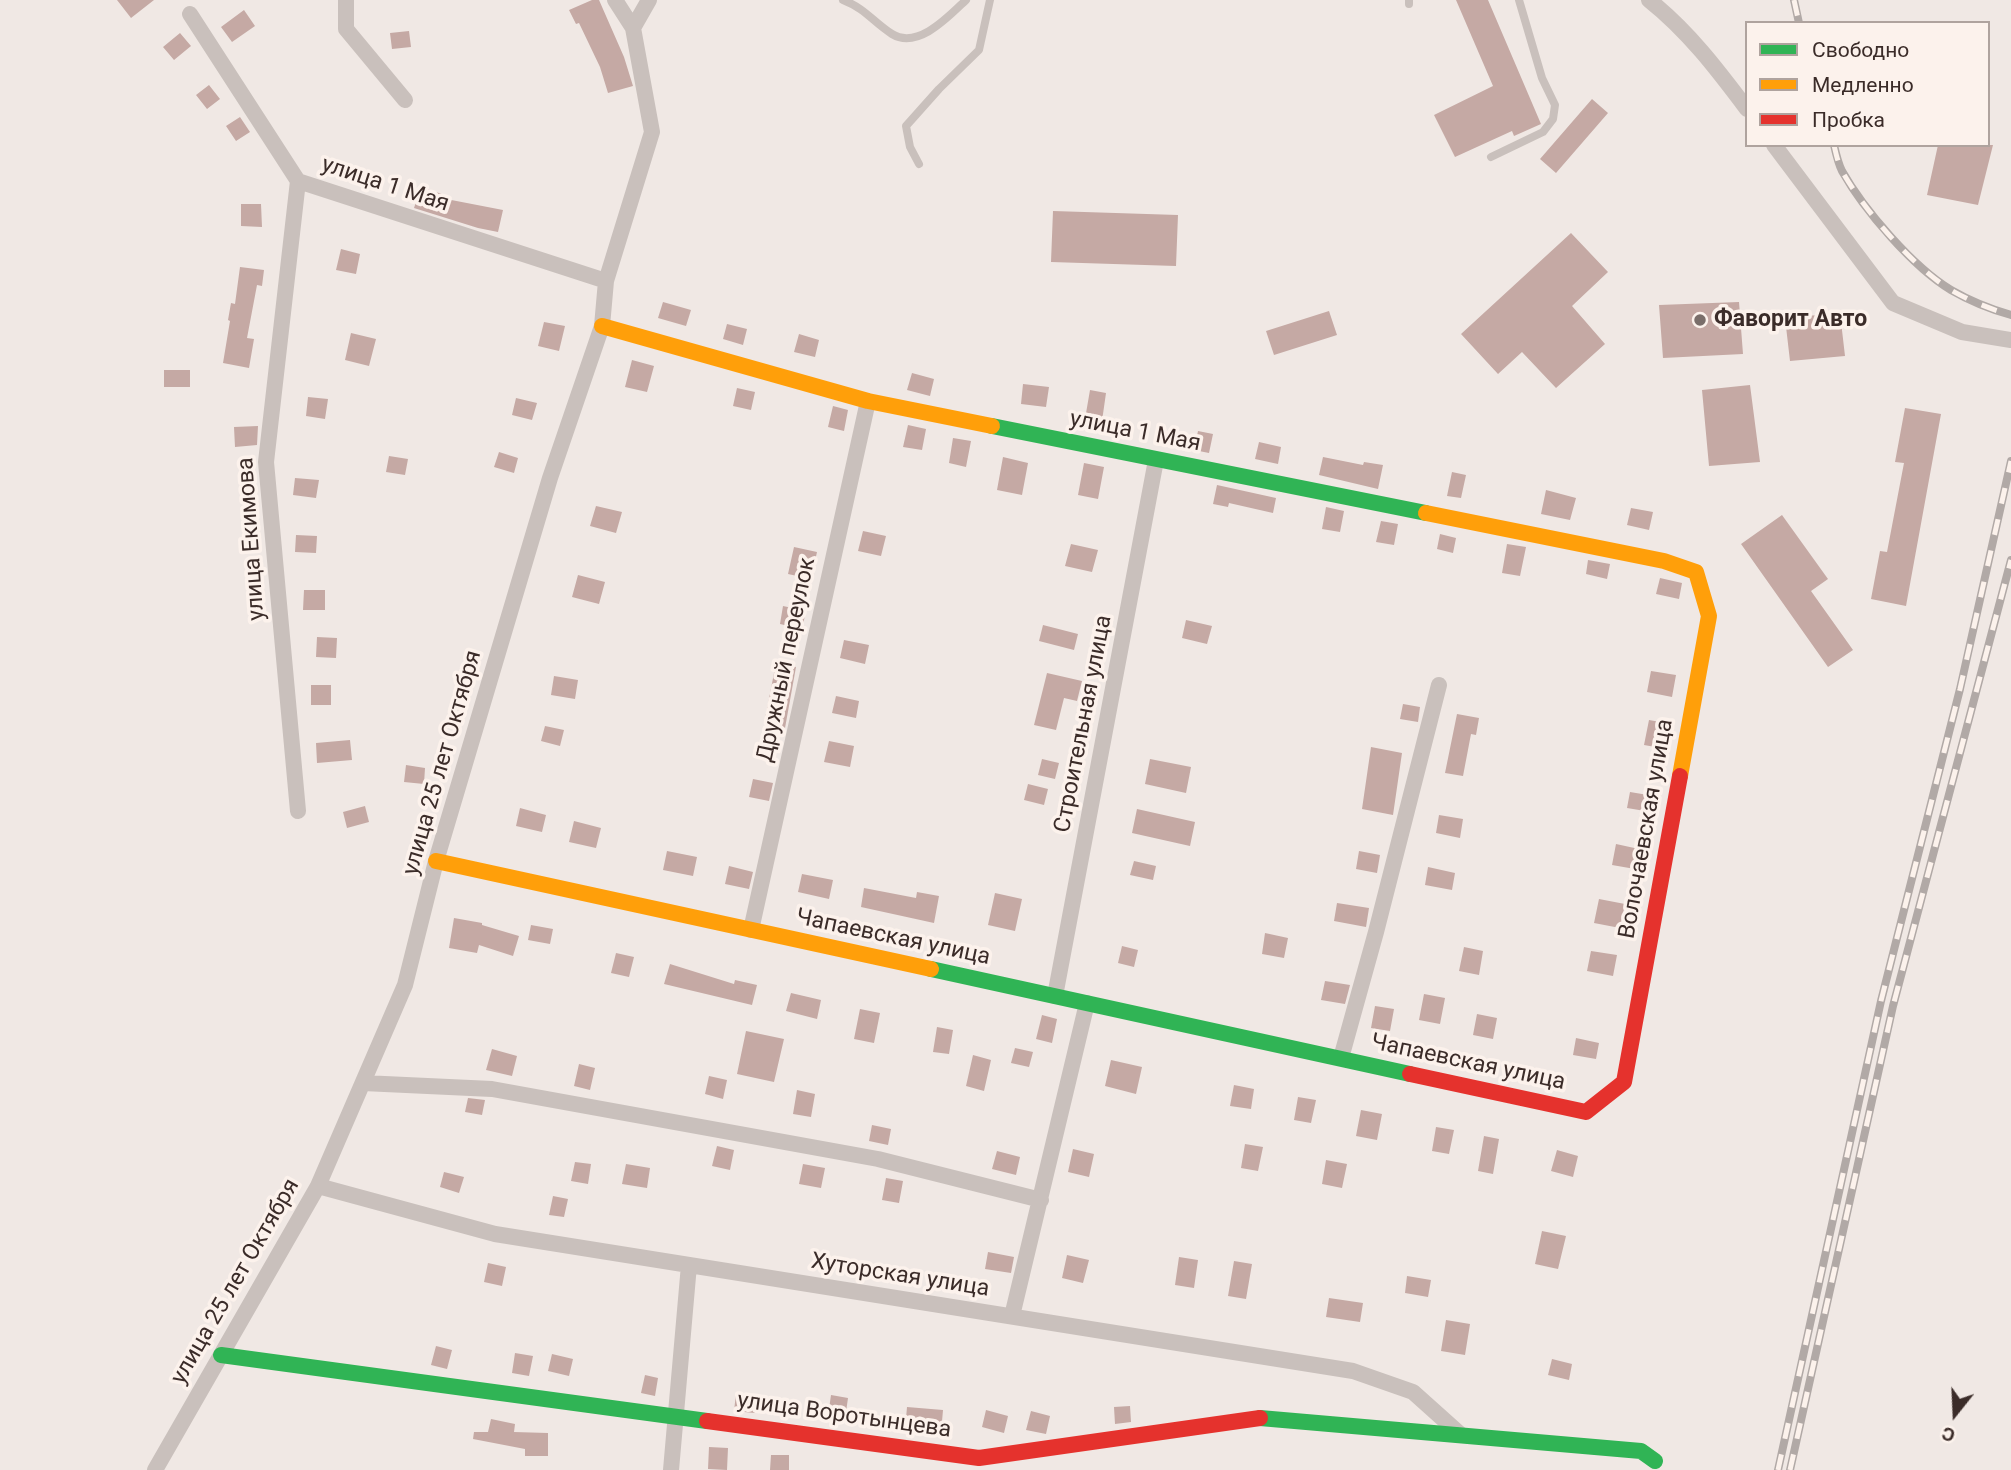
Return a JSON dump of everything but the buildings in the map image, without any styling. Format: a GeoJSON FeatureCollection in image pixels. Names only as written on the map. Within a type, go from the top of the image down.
{"type":"FeatureCollection","features":[{"type":"Feature","properties":{"kind":"street"},"geometry":{"type":"LineString","coordinates":[[346,0],[346,29],[405,100]]}},
{"type":"Feature","properties":{"kind":"street"},"geometry":{"type":"LineString","coordinates":[[615,0],[634,29],[649,0]]}},
{"type":"Feature","properties":{"kind":"street"},"geometry":{"type":"LineString","coordinates":[[1649,0],[1674,20],[1745,106]]}},
{"type":"Feature","properties":{"kind":"street","name":"улица 1 Мая"},"geometry":{"type":"LineString","coordinates":[[190,14],[298,181],[606,282]]}},
{"type":"Feature","properties":{"kind":"street","name":"улица 25 лет Октября"},"geometry":{"type":"LineString","coordinates":[[155,1470],[318,1186],[405,985],[436,862],[550,478],[602,326],[606,282],[652,132],[634,29]]}},
{"type":"Feature","properties":{"kind":"street"},"geometry":{"type":"LineString","coordinates":[[1776,147],[1893,303],[1962,332],[2011,340]]}},
{"type":"Feature","properties":{"kind":"street","name":"улица Екимова"},"geometry":{"type":"LineString","coordinates":[[298,181],[267,462],[298,811]]}},
{"type":"Feature","properties":{"kind":"street","name":"улица 1 Мая"},"geometry":{"type":"LineString","coordinates":[[602,326],[868,401],[1664,561]]}},
{"type":"Feature","properties":{"kind":"street","name":"Дружный переулок"},"geometry":{"type":"LineString","coordinates":[[751,930],[868,401]]}},
{"type":"Feature","properties":{"kind":"street","name":"Строительная улица"},"geometry":{"type":"LineString","coordinates":[[1055,996],[1156,460]]}},
{"type":"Feature","properties":{"kind":"street","name":"Волочаевская улица"},"geometry":{"type":"LineString","coordinates":[[1586,1112],[1624,1082],[1709,616],[1696,572],[1664,561]]}},
{"type":"Feature","properties":{"kind":"street","name":"Чапаевская улица"},"geometry":{"type":"LineString","coordinates":[[1341,1058],[1439,685]]}},
{"type":"Feature","properties":{"kind":"street","name":"Чапаевская улица"},"geometry":{"type":"LineString","coordinates":[[436,862],[1586,1112]]}},
{"type":"Feature","properties":{"kind":"street"},"geometry":{"type":"LineString","coordinates":[[1012,1317],[1087,1003]]}},
{"type":"Feature","properties":{"kind":"street"},"geometry":{"type":"LineString","coordinates":[[363,1083],[492,1089],[878,1159],[1041,1200]]}},
{"type":"Feature","properties":{"kind":"street","name":"Хуторская улица"},"geometry":{"type":"LineString","coordinates":[[318,1186],[495,1234],[1353,1371],[1413,1392],[1461,1435]]}},
{"type":"Feature","properties":{"kind":"street"},"geometry":{"type":"LineString","coordinates":[[671,1470],[689,1265]]}},
{"type":"Feature","properties":{"kind":"street","name":"улица Воротынцева"},"geometry":{"type":"LineString","coordinates":[[221,1355],[979,1458],[1254,1418],[1641,1451],[1655,1461]]}},
{"type":"Feature","properties":{"kind":"lane"},"geometry":{"type":"LineString","coordinates":[[843,0],[859,6],[894,35],[910,39],[937,26],[967,0]]}},
{"type":"Feature","properties":{"kind":"lane"},"geometry":{"type":"LineString","coordinates":[[919,164],[910,146],[906,126],[979,50],[990,0]]}},
{"type":"Feature","properties":{"kind":"lane"},"geometry":{"type":"LineString","coordinates":[[1491,158],[1543,132],[1553,119],[1555,105],[1542,78],[1519,0]]}},
{"type":"Feature","properties":{"kind":"railway"},"geometry":{"type":"LineString","coordinates":[[1794,0],[1799,21]]}},
{"type":"Feature","properties":{"kind":"railway"},"geometry":{"type":"LineString","coordinates":[[1834,147],[1841,168],[1851,186],[1876,220],[1906,253],[1951,290],[2011,315]]}},
{"type":"Feature","properties":{"kind":"railway"},"geometry":{"type":"LineString","coordinates":[[1778,1470],[1881,1001],[1960,689],[2011,461]]}},
{"type":"Feature","properties":{"kind":"railway"},"geometry":{"type":"LineString","coordinates":[[1790,1470],[1893,1006],[2011,560]]}},
{"type":"Feature","properties":{"kind":"traffic: fast"},"geometry":{"type":"LineString","coordinates":[[992,426],[1426,513]]}},
{"type":"Feature","properties":{"kind":"traffic: fast"},"geometry":{"type":"LineString","coordinates":[[931,969],[1410,1074]]}},
{"type":"Feature","properties":{"kind":"traffic: fast"},"geometry":{"type":"LineString","coordinates":[[221,1355],[707,1421]]}},
{"type":"Feature","properties":{"kind":"traffic: fast"},"geometry":{"type":"LineString","coordinates":[[1260,1418],[1641,1451],[1655,1461]]}},
{"type":"Feature","properties":{"kind":"traffic: slow"},"geometry":{"type":"LineString","coordinates":[[602,326],[868,401],[992,426]]}},
{"type":"Feature","properties":{"kind":"traffic: slow"},"geometry":{"type":"LineString","coordinates":[[1426,513],[1664,561],[1696,572],[1709,616],[1680,776]]}},
{"type":"Feature","properties":{"kind":"traffic: slow"},"geometry":{"type":"LineString","coordinates":[[436,861],[931,969]]}},
{"type":"Feature","properties":{"kind":"traffic: jam"},"geometry":{"type":"LineString","coordinates":[[1410,1074],[1586,1112],[1624,1082],[1680,776]]}},
{"type":"Feature","properties":{"kind":"traffic: jam"},"geometry":{"type":"LineString","coordinates":[[707,1421],[979,1458],[1260,1418]]}},
{"type":"Feature","properties":{"kind":"place","name":"Фаворит Авто"},"geometry":{"type":"Point","coordinates":[1700,320]}}]}
